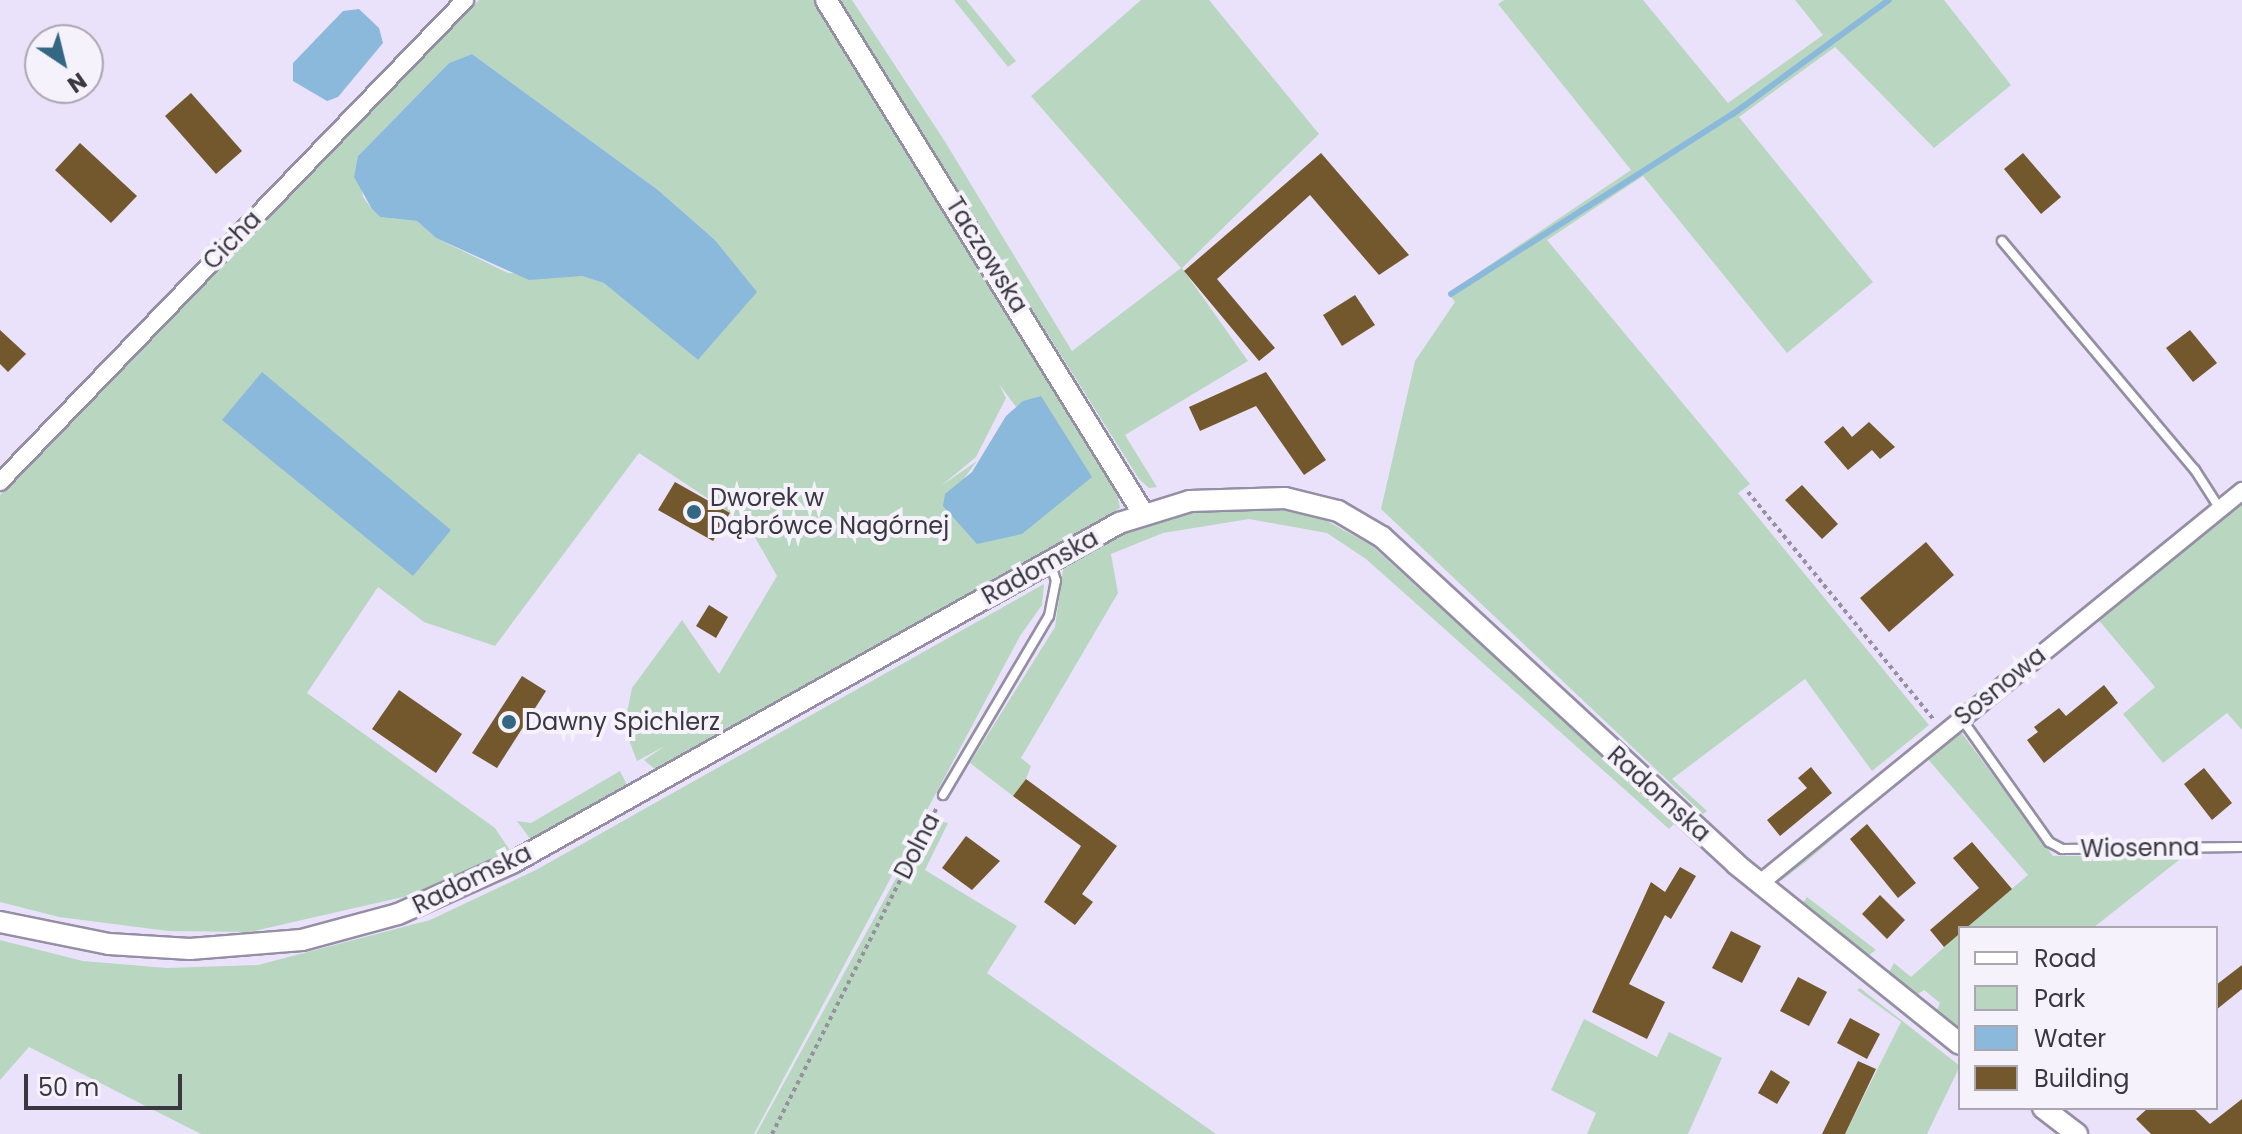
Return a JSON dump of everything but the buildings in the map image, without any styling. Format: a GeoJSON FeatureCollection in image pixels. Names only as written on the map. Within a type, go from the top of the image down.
{"type":"FeatureCollection","features":[{"type":"Feature","properties":{"kind":"street","name":"Cicha"},"geometry":{"type":"LineString","coordinates":[[0,482],[465,0]]}},
{"type":"Feature","properties":{"kind":"street","name":"Taczowska"},"geometry":{"type":"LineString","coordinates":[[826,0],[1143,513]]}},
{"type":"Feature","properties":{"kind":"street","name":"Sosnowa"},"geometry":{"type":"LineString","coordinates":[[1759,884],[2242,491]]}},
{"type":"Feature","properties":{"kind":"street","name":"Radomska"},"geometry":{"type":"LineString","coordinates":[[0,922],[109,944],[204,949],[302,940],[398,914],[512,863],[1050,561],[1143,513],[1190,501],[1263,497],[1310,502],[1362,523],[1759,884],[1958,1042]]}},
{"type":"Feature","properties":{"kind":"street"},"geometry":{"type":"LineString","coordinates":[[2046,1110],[2077,1134]]}},
{"type":"Feature","properties":{"kind":"lane"},"geometry":{"type":"LineString","coordinates":[[2002,241],[2195,470],[2220,509]]}},
{"type":"Feature","properties":{"kind":"lane","name":"Dolna"},"geometry":{"type":"LineString","coordinates":[[943,795],[1049,616],[1056,581],[1050,561]]}},
{"type":"Feature","properties":{"kind":"lane","name":"Wiosenna"},"geometry":{"type":"LineString","coordinates":[[1961,718],[2049,842],[2062,849],[2242,847]]}},
{"type":"Feature","properties":{"kind":"path"},"geometry":{"type":"LineString","coordinates":[[1748,492],[1943,732]]}},
{"type":"Feature","properties":{"kind":"path","name":"Dolna"},"geometry":{"type":"LineString","coordinates":[[772,1134],[943,795]]}},
{"type":"Feature","properties":{"kind":"green space"},"geometry":{"type":"Polygon","coordinates":[[[479,0],[814,0],[1112,468],[1120,508],[656,770],[644,760],[665,746],[637,761],[624,727],[632,688],[682,620],[719,674],[777,576],[748,525],[639,453],[495,646],[424,622],[378,587],[307,693],[495,828],[511,852],[416,894],[250,932],[168,931],[59,917],[0,902],[0,495],[479,0]],[[472,54],[449,63],[358,156],[363,197],[380,217],[417,221],[436,238],[508,273],[582,276],[605,283],[698,360],[756,292],[715,240],[658,190],[472,54]],[[999,384],[1006,398],[976,457],[941,486],[977,461],[944,505],[1040,396],[1016,407],[999,384]]]}},
{"type":"Feature","properties":{"kind":"green space"},"geometry":{"type":"Polygon","coordinates":[[[837,0],[852,0],[944,140],[1072,351],[1181,268],[1031,96],[1141,0],[1209,0],[1319,134],[1182,268],[1248,361],[1125,435],[1157,487],[1149,488],[1139,479],[837,0]]]}},
{"type":"Feature","properties":{"kind":"green space"},"geometry":{"type":"Polygon","coordinates":[[[954,0],[966,0],[1016,61],[1008,67],[954,0]]]}},
{"type":"Feature","properties":{"kind":"green space"},"geometry":{"type":"Polygon","coordinates":[[[1504,0],[1643,0],[1728,103],[1823,35],[1795,0],[1944,0],[2011,85],[1934,148],[1835,47],[1739,117],[1873,282],[1787,353],[1643,176],[1547,240],[1750,484],[1738,493],[1929,725],[1872,771],[1805,679],[1672,779],[1707,811],[1703,814],[1381,509],[1415,361],[1455,302],[1448,293],[1631,170],[1498,4],[1504,0]]]}},
{"type":"Feature","properties":{"kind":"green space"},"geometry":{"type":"Polygon","coordinates":[[[2242,504],[2242,730],[2227,713],[2163,763],[2123,714],[2155,687],[2096,617],[2242,504]]]}},
{"type":"Feature","properties":{"kind":"green space"},"geometry":{"type":"Polygon","coordinates":[[[1282,508],[1314,514],[1371,545],[1676,822],[1669,829],[1366,559],[1327,533],[1249,519],[1163,533],[1111,554],[1118,593],[1021,758],[1031,766],[1026,779],[1013,796],[970,763],[1055,627],[1064,563],[1149,522],[1209,509],[1282,508]]]}},
{"type":"Feature","properties":{"kind":"green space"},"geometry":{"type":"Polygon","coordinates":[[[1044,584],[1042,605],[1020,636],[754,1134],[201,1134],[29,1047],[0,1080],[0,940],[83,961],[167,968],[258,965],[430,920],[536,870],[1044,584]]]}},
{"type":"Feature","properties":{"kind":"green space"},"geometry":{"type":"Polygon","coordinates":[[[1951,730],[1955,735],[1961,732],[2053,856],[2184,856],[2096,926],[1968,926],[2028,875],[1927,758],[1807,861],[1782,880],[1778,876],[1951,730]]]}},
{"type":"Feature","properties":{"kind":"green space"},"geometry":{"type":"Polygon","coordinates":[[[620,771],[628,787],[531,840],[517,821],[531,823],[620,771]]]}},
{"type":"Feature","properties":{"kind":"green space"},"geometry":{"type":"Polygon","coordinates":[[[929,818],[948,823],[925,870],[1017,926],[987,973],[1216,1134],[756,1134],[929,818]]]}},
{"type":"Feature","properties":{"kind":"green space"},"geometry":{"type":"Polygon","coordinates":[[[1807,897],[1876,950],[1865,958],[1801,906],[1807,897]]]}},
{"type":"Feature","properties":{"kind":"green space"},"geometry":{"type":"Polygon","coordinates":[[[1958,935],[1958,1028],[1936,1012],[1940,1003],[1924,990],[1915,996],[1888,974],[1894,963],[1911,977],[1958,935]]]}},
{"type":"Feature","properties":{"kind":"green space"},"geometry":{"type":"Polygon","coordinates":[[[1860,988],[1958,1064],[1927,1134],[1845,1134],[1901,1022],[1857,990],[1860,988]]]}},
{"type":"Feature","properties":{"kind":"green space"},"geometry":{"type":"Polygon","coordinates":[[[1584,1019],[1657,1057],[1669,1032],[1722,1058],[1688,1134],[1587,1134],[1596,1113],[1551,1090],[1584,1019]]]}},
{"type":"Feature","properties":{"kind":"water"},"geometry":{"type":"Polygon","coordinates":[[[359,9],[379,28],[383,43],[338,97],[327,101],[293,81],[293,63],[343,11],[359,9]]]}},
{"type":"Feature","properties":{"kind":"water"},"geometry":{"type":"Polygon","coordinates":[[[472,54],[658,190],[715,240],[757,292],[698,360],[604,283],[582,276],[529,280],[436,238],[417,221],[380,217],[372,209],[354,177],[358,156],[449,63],[472,54]]]}},
{"type":"Feature","properties":{"kind":"water"},"geometry":{"type":"Polygon","coordinates":[[[262,372],[451,530],[413,576],[222,420],[262,372]]]}},
{"type":"Feature","properties":{"kind":"water"},"geometry":{"type":"Polygon","coordinates":[[[1041,396],[1092,477],[1022,534],[977,544],[943,506],[945,494],[972,472],[1006,416],[1023,401],[1041,396]]]}},
{"type":"Feature","properties":{"kind":"waterway"},"geometry":{"type":"LineString","coordinates":[[1451,294],[1733,114],[1889,0]]}},
{"type":"Feature","properties":{"kind":"place","name":"Dworek w Dąbrówce Nagórnej"},"geometry":{"type":"Point","coordinates":[694,512]}},
{"type":"Feature","properties":{"kind":"place","name":"Dawny Spichlerz"},"geometry":{"type":"Point","coordinates":[509,722]}}]}
